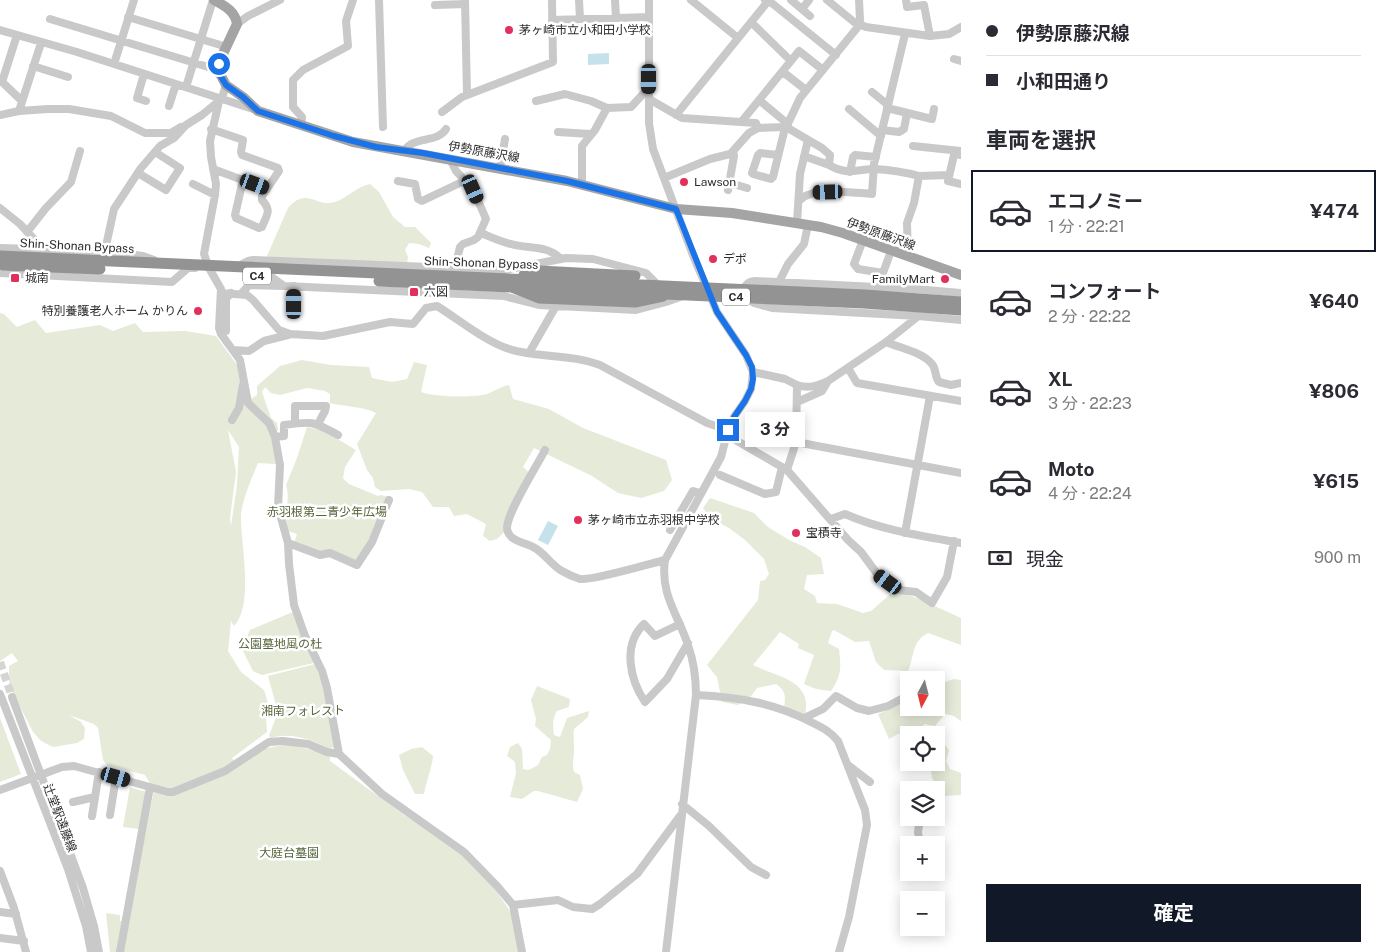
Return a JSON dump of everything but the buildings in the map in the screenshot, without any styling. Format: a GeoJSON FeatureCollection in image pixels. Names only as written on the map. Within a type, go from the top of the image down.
{"type":"FeatureCollection","features":[{"type":"Feature","properties":{"kind":"highway","name":"Shin-Shonan Bypass"},"geometry":{"type":"LineString","coordinates":[[1,265],[511,283],[961,310]]}},
{"type":"Feature","properties":{"kind":"highway"},"geometry":{"type":"LineString","coordinates":[[511,283],[539,271],[587,273],[636,276],[674,292]]}},
{"type":"Feature","properties":{"kind":"highway","name":"Shin-Shonan Bypass"},"geometry":{"type":"LineString","coordinates":[[674,292],[865,294],[961,302]]}},
{"type":"Feature","properties":{"kind":"main road"},"geometry":{"type":"LineString","coordinates":[[214,0],[228,7],[238,24],[221,58],[218,70]]}},
{"type":"Feature","properties":{"kind":"main road","name":"伊勢原藤沢線"},"geometry":{"type":"LineString","coordinates":[[218,70],[226,85],[258,111],[353,142],[582,184],[676,209],[732,214],[833,230],[960,273]]}},
{"type":"Feature","properties":{"kind":"street"},"geometry":{"type":"LineString","coordinates":[[114,64],[134,0]]}},
{"type":"Feature","properties":{"kind":"street"},"geometry":{"type":"LineString","coordinates":[[186,87],[214,0]]}},
{"type":"Feature","properties":{"kind":"street"},"geometry":{"type":"LineString","coordinates":[[238,24],[248,16],[280,0]]}},
{"type":"Feature","properties":{"kind":"street"},"geometry":{"type":"LineString","coordinates":[[301,125],[302,117],[293,107],[293,80],[303,70],[348,46],[346,21],[353,0]]}},
{"type":"Feature","properties":{"kind":"street"},"geometry":{"type":"LineString","coordinates":[[379,0],[383,127]]}},
{"type":"Feature","properties":{"kind":"street"},"geometry":{"type":"LineString","coordinates":[[442,112],[457,99],[553,62],[552,0]]}},
{"type":"Feature","properties":{"kind":"street"},"geometry":{"type":"LineString","coordinates":[[579,0],[580,19]]}},
{"type":"Feature","properties":{"kind":"street"},"geometry":{"type":"LineString","coordinates":[[615,0],[616,18]]}},
{"type":"Feature","properties":{"kind":"street"},"geometry":{"type":"LineString","coordinates":[[649,0],[650,140],[705,291],[746,355],[753,372],[749,395],[734,417],[727,432],[721,457],[665,560],[663,573],[665,587],[688,643],[696,676],[696,695],[666,952]]}},
{"type":"Feature","properties":{"kind":"street"},"geometry":{"type":"LineString","coordinates":[[691,0],[738,38]]}},
{"type":"Feature","properties":{"kind":"street"},"geometry":{"type":"LineString","coordinates":[[791,0],[810,16]]}},
{"type":"Feature","properties":{"kind":"street"},"geometry":{"type":"LineString","coordinates":[[802,9],[809,0]]}},
{"type":"Feature","properties":{"kind":"street"},"geometry":{"type":"LineString","coordinates":[[827,0],[859,25],[905,34],[930,36],[949,34],[961,27]]}},
{"type":"Feature","properties":{"kind":"street"},"geometry":{"type":"LineString","coordinates":[[778,155],[787,126],[800,98],[859,25],[859,0]]}},
{"type":"Feature","properties":{"kind":"street"},"geometry":{"type":"LineString","coordinates":[[906,0],[907,7],[924,5],[930,36]]}},
{"type":"Feature","properties":{"kind":"street"},"geometry":{"type":"LineString","coordinates":[[676,115],[767,1],[836,55]]}},
{"type":"Feature","properties":{"kind":"street"},"geometry":{"type":"LineString","coordinates":[[435,5],[465,2],[467,95]]}},
{"type":"Feature","properties":{"kind":"street"},"geometry":{"type":"LineString","coordinates":[[128,17],[227,47]]}},
{"type":"Feature","properties":{"kind":"street"},"geometry":{"type":"LineString","coordinates":[[552,20],[649,17]]}},
{"type":"Feature","properties":{"kind":"street"},"geometry":{"type":"LineString","coordinates":[[50,19],[218,70]]}},
{"type":"Feature","properties":{"kind":"street"},"geometry":{"type":"LineString","coordinates":[[751,22],[791,61]]}},
{"type":"Feature","properties":{"kind":"street"},"geometry":{"type":"LineString","coordinates":[[0,30],[114,64],[258,111]]}},
{"type":"Feature","properties":{"kind":"street"},"geometry":{"type":"LineString","coordinates":[[800,200],[815,192],[872,194],[876,157],[905,34]]}},
{"type":"Feature","properties":{"kind":"street"},"geometry":{"type":"LineString","coordinates":[[17,36],[1,81],[22,101]]}},
{"type":"Feature","properties":{"kind":"street"},"geometry":{"type":"LineString","coordinates":[[18,111],[41,43]]}},
{"type":"Feature","properties":{"kind":"street"},"geometry":{"type":"LineString","coordinates":[[742,121],[799,51],[823,70]]}},
{"type":"Feature","properties":{"kind":"street"},"geometry":{"type":"LineString","coordinates":[[33,66],[68,77]]}},
{"type":"Feature","properties":{"kind":"street"},"geometry":{"type":"LineString","coordinates":[[782,72],[806,90]]}},
{"type":"Feature","properties":{"kind":"street"},"geometry":{"type":"LineString","coordinates":[[144,74],[137,98],[146,101]]}},
{"type":"Feature","properties":{"kind":"street"},"geometry":{"type":"LineString","coordinates":[[169,106],[176,84]]}},
{"type":"Feature","properties":{"kind":"street"},"geometry":{"type":"LineString","coordinates":[[226,85],[211,129],[210,149],[216,184],[205,250],[208,266],[222,289],[219,328],[223,338],[240,360],[248,403],[269,423],[275,438],[280,465],[278,507],[288,543],[288,564],[294,605],[322,671],[339,754]]}},
{"type":"Feature","properties":{"kind":"street"},"geometry":{"type":"LineString","coordinates":[[872,92],[888,106],[907,113],[932,119],[934,109]]}},
{"type":"Feature","properties":{"kind":"street"},"geometry":{"type":"LineString","coordinates":[[536,101],[560,94],[570,95],[607,108],[631,107],[644,93],[682,118],[742,121],[756,123],[758,128]]}},
{"type":"Feature","properties":{"kind":"street"},"geometry":{"type":"LineString","coordinates":[[105,278],[104,251],[110,233],[114,209],[138,173],[160,146],[174,138],[186,125],[220,100]]}},
{"type":"Feature","properties":{"kind":"street"},"geometry":{"type":"LineString","coordinates":[[759,100],[787,126],[830,155],[829,165]]}},
{"type":"Feature","properties":{"kind":"street"},"geometry":{"type":"LineString","coordinates":[[0,115],[48,108],[69,109],[111,116],[144,133],[171,133],[192,121]]}},
{"type":"Feature","properties":{"kind":"street"},"geometry":{"type":"LineString","coordinates":[[582,184],[582,146],[607,108]]}},
{"type":"Feature","properties":{"kind":"street"},"geometry":{"type":"LineString","coordinates":[[849,109],[881,133],[899,132],[904,129],[907,113]]}},
{"type":"Feature","properties":{"kind":"street"},"geometry":{"type":"LineString","coordinates":[[664,178],[710,159],[730,154],[749,133],[758,128],[787,126]]}},
{"type":"Feature","properties":{"kind":"street"},"geometry":{"type":"LineString","coordinates":[[211,129],[243,140],[240,152],[242,155],[278,168],[279,171],[262,196],[262,200],[268,206],[262,227],[259,228],[236,218],[235,215],[243,180]]}},
{"type":"Feature","properties":{"kind":"street"},"geometry":{"type":"LineString","coordinates":[[404,151],[411,142],[439,136],[446,129]]}},
{"type":"Feature","properties":{"kind":"street"},"geometry":{"type":"LineString","coordinates":[[558,132],[590,134]]}},
{"type":"Feature","properties":{"kind":"street"},"geometry":{"type":"LineString","coordinates":[[500,168],[505,139]]}},
{"type":"Feature","properties":{"kind":"street"},"geometry":{"type":"LineString","coordinates":[[763,305],[760,301],[762,288],[775,282],[804,244],[800,174],[808,140]]}},
{"type":"Feature","properties":{"kind":"street"},"geometry":{"type":"LineString","coordinates":[[913,146],[961,153]]}},
{"type":"Feature","properties":{"kind":"street"},"geometry":{"type":"LineString","coordinates":[[27,232],[46,208],[71,182],[80,151]]}},
{"type":"Feature","properties":{"kind":"street"},"geometry":{"type":"LineString","coordinates":[[733,151],[729,187],[747,188]]}},
{"type":"Feature","properties":{"kind":"street"},"geometry":{"type":"LineString","coordinates":[[138,173],[166,190],[180,168],[155,152]]}},
{"type":"Feature","properties":{"kind":"street"},"geometry":{"type":"LineString","coordinates":[[961,153],[954,155],[948,175],[948,181],[961,184]]}},
{"type":"Feature","properties":{"kind":"street"},"geometry":{"type":"LineString","coordinates":[[850,172],[855,155],[876,157]]}},
{"type":"Feature","properties":{"kind":"street"},"geometry":{"type":"LineString","coordinates":[[804,156],[850,172],[874,169],[906,172],[919,176],[948,175]]}},
{"type":"Feature","properties":{"kind":"street"},"geometry":{"type":"LineString","coordinates":[[450,159],[464,181],[473,189],[486,219],[481,233],[474,240],[463,244],[455,268]]}},
{"type":"Feature","properties":{"kind":"street"},"geometry":{"type":"LineString","coordinates":[[213,169],[267,189]]}},
{"type":"Feature","properties":{"kind":"street"},"geometry":{"type":"LineString","coordinates":[[908,256],[908,223],[919,176]]}},
{"type":"Feature","properties":{"kind":"street"},"geometry":{"type":"LineString","coordinates":[[398,181],[415,184],[418,199],[422,201],[464,181]]}},
{"type":"Feature","properties":{"kind":"street"},"geometry":{"type":"LineString","coordinates":[[193,184],[215,195]]}},
{"type":"Feature","properties":{"kind":"street"},"geometry":{"type":"LineString","coordinates":[[0,208],[43,249]]}},
{"type":"Feature","properties":{"kind":"street"},"geometry":{"type":"LineString","coordinates":[[481,233],[510,244],[532,246],[554,253],[560,258]]}},
{"type":"Feature","properties":{"kind":"street"},"geometry":{"type":"LineString","coordinates":[[863,240],[854,264],[858,269],[883,272],[891,251]]}},
{"type":"Feature","properties":{"kind":"street"},"geometry":{"type":"LineString","coordinates":[[0,248],[104,251],[143,256],[160,262],[262,270],[284,286]]}},
{"type":"Feature","properties":{"kind":"street"},"geometry":{"type":"LineString","coordinates":[[31,274],[33,249]]}},
{"type":"Feature","properties":{"kind":"street"},"geometry":{"type":"LineString","coordinates":[[1,265],[31,274],[172,282],[188,268],[240,266],[248,261],[269,260],[505,270],[560,258],[592,259],[646,273],[659,286],[674,292]]}},
{"type":"Feature","properties":{"kind":"street"},"geometry":{"type":"LineString","coordinates":[[267,274],[269,260]]}},
{"type":"Feature","properties":{"kind":"street"},"geometry":{"type":"LineString","coordinates":[[738,293],[750,282],[915,289],[961,293]]}},
{"type":"Feature","properties":{"kind":"street"},"geometry":{"type":"LineString","coordinates":[[242,293],[249,285],[294,286],[509,296],[536,305],[636,310],[674,292],[705,291],[738,293],[754,303],[772,308],[961,320]]}},
{"type":"Feature","properties":{"kind":"street"},"geometry":{"type":"LineString","coordinates":[[294,286],[294,304]]}},
{"type":"Feature","properties":{"kind":"street"},"geometry":{"type":"LineString","coordinates":[[915,289],[918,316]]}},
{"type":"Feature","properties":{"kind":"street"},"geometry":{"type":"LineString","coordinates":[[222,293],[242,293],[248,295],[279,330],[290,334],[323,336],[390,322],[413,324],[426,308],[437,306],[495,343],[514,350],[600,364],[707,423],[727,432],[785,469],[848,540],[862,552],[878,576],[899,590],[916,592],[932,603],[947,578],[957,542],[860,521],[845,514],[831,519]]}},
{"type":"Feature","properties":{"kind":"street"},"geometry":{"type":"LineString","coordinates":[[226,331],[226,299],[231,293]]}},
{"type":"Feature","properties":{"kind":"street"},"geometry":{"type":"LineString","coordinates":[[437,306],[442,293]]}},
{"type":"Feature","properties":{"kind":"street"},"geometry":{"type":"LineString","coordinates":[[529,353],[556,306]]}},
{"type":"Feature","properties":{"kind":"street"},"geometry":{"type":"LineString","coordinates":[[753,372],[785,379],[804,387],[814,387],[828,381],[848,368],[886,342],[918,316]]}},
{"type":"Feature","properties":{"kind":"street"},"geometry":{"type":"LineString","coordinates":[[233,350],[249,351],[264,341],[290,334]]}},
{"type":"Feature","properties":{"kind":"street"},"geometry":{"type":"LineString","coordinates":[[886,342],[926,359],[933,365],[936,371],[935,376],[939,382],[951,385],[961,383]]}},
{"type":"Feature","properties":{"kind":"street"},"geometry":{"type":"LineString","coordinates":[[848,368],[857,383],[961,401]]}},
{"type":"Feature","properties":{"kind":"street"},"geometry":{"type":"LineString","coordinates":[[232,420],[239,408],[244,380]]}},
{"type":"Feature","properties":{"kind":"street"},"geometry":{"type":"LineString","coordinates":[[797,402],[822,391],[828,381]]}},
{"type":"Feature","properties":{"kind":"street"},"geometry":{"type":"LineString","coordinates":[[720,475],[765,494],[776,492],[796,442],[797,385]]}},
{"type":"Feature","properties":{"kind":"street"},"geometry":{"type":"LineString","coordinates":[[906,532],[930,396]]}},
{"type":"Feature","properties":{"kind":"street"},"geometry":{"type":"LineString","coordinates":[[296,423],[295,406],[326,406],[318,424]]}},
{"type":"Feature","properties":{"kind":"street"},"geometry":{"type":"LineString","coordinates":[[275,438],[284,436],[284,425],[307,421],[318,424],[338,435]]}},
{"type":"Feature","properties":{"kind":"street"},"geometry":{"type":"LineString","coordinates":[[796,442],[961,473]]}},
{"type":"Feature","properties":{"kind":"street"},"geometry":{"type":"LineString","coordinates":[[546,450],[519,496],[508,524],[507,530],[513,539],[535,548],[555,567],[579,578],[606,574],[665,560]]}},
{"type":"Feature","properties":{"kind":"street"},"geometry":{"type":"LineString","coordinates":[[670,530],[693,491],[700,493]]}},
{"type":"Feature","properties":{"kind":"street"},"geometry":{"type":"LineString","coordinates":[[288,543],[320,555],[330,553],[357,565],[372,542],[389,500]]}},
{"type":"Feature","properties":{"kind":"street"},"geometry":{"type":"LineString","coordinates":[[680,624],[655,636],[644,624],[638,630],[630,649],[631,675],[645,702],[667,679],[688,643]]}},
{"type":"Feature","properties":{"kind":"street","name":"辻堂駅遠藤線"},"geometry":{"type":"LineString","coordinates":[[0,694],[68,869],[86,926],[91,952]]}},
{"type":"Feature","properties":{"kind":"street"},"geometry":{"type":"LineString","coordinates":[[696,695],[730,696],[786,710],[833,734],[838,741],[848,764],[848,771],[865,810],[867,825],[848,917],[838,952]]}},
{"type":"Feature","properties":{"kind":"street"},"geometry":{"type":"LineString","coordinates":[[804,718],[823,709],[836,696],[856,708],[869,711],[888,706],[900,700]]}},
{"type":"Feature","properties":{"kind":"street","name":"辻堂駅遠藤線"},"geometry":{"type":"LineString","coordinates":[[12,697],[83,888],[99,952]]}},
{"type":"Feature","properties":{"kind":"street"},"geometry":{"type":"LineString","coordinates":[[0,790],[62,767],[74,766],[168,792],[174,792],[225,771],[269,742],[283,741],[308,744],[327,752],[339,754],[382,794],[464,852],[513,905],[522,952]]}},
{"type":"Feature","properties":{"kind":"street"},"geometry":{"type":"LineString","coordinates":[[848,764],[870,782]]}},
{"type":"Feature","properties":{"kind":"street"},"geometry":{"type":"LineString","coordinates":[[92,816],[99,772]]}},
{"type":"Feature","properties":{"kind":"street"},"geometry":{"type":"LineString","coordinates":[[110,815],[116,777]]}},
{"type":"Feature","properties":{"kind":"street"},"geometry":{"type":"LineString","coordinates":[[120,952],[150,787]]}},
{"type":"Feature","properties":{"kind":"street"},"geometry":{"type":"LineString","coordinates":[[73,802],[95,798]]}},
{"type":"Feature","properties":{"kind":"street"},"geometry":{"type":"LineString","coordinates":[[682,804],[752,866],[766,875]]}},
{"type":"Feature","properties":{"kind":"street"},"geometry":{"type":"LineString","coordinates":[[513,905],[558,900],[573,907],[592,909],[637,874],[681,814]]}},
{"type":"Feature","properties":{"kind":"street"},"geometry":{"type":"LineString","coordinates":[[0,871],[3,885],[16,914],[26,952]]}},
{"type":"Feature","properties":{"kind":"street"},"geometry":{"type":"LineString","coordinates":[[0,912],[16,914]]}},
{"type":"Feature","properties":{"kind":"street"},"geometry":{"type":"LineString","coordinates":[[0,938],[24,941]]}},
{"type":"Feature","properties":{"kind":"green space"},"geometry":{"type":"Polygon","coordinates":[[[370,184],[379,192],[393,217],[405,227],[415,227],[431,243],[429,248],[409,243],[405,250],[408,257],[407,264],[270,258],[267,256],[288,208],[295,202],[306,198],[328,203],[335,202],[370,184]]]}},
{"type":"Feature","properties":{"kind":"green space","name":"大庭台墓園"},"geometry":{"type":"Polygon","coordinates":[[[0,313],[4,314],[17,327],[35,320],[46,333],[100,325],[113,331],[135,323],[143,332],[185,331],[216,336],[238,366],[246,402],[257,395],[257,386],[280,366],[302,360],[331,365],[369,367],[372,378],[392,382],[407,379],[414,362],[427,365],[421,392],[435,395],[481,395],[509,385],[513,399],[549,409],[583,428],[666,460],[672,480],[664,491],[641,498],[618,493],[592,476],[534,448],[523,467],[534,477],[504,532],[497,539],[490,541],[483,536],[486,524],[467,514],[454,516],[449,507],[433,507],[422,492],[409,489],[381,491],[375,487],[373,478],[367,470],[357,444],[376,413],[365,409],[330,403],[330,394],[325,391],[307,388],[280,395],[271,393],[265,387],[262,392],[271,418],[277,423],[278,430],[272,437],[277,464],[258,463],[242,506],[241,519],[245,575],[244,604],[234,626],[231,621],[228,651],[241,672],[264,690],[270,710],[266,716],[267,732],[232,758],[234,761],[261,749],[290,744],[330,755],[330,761],[404,815],[462,853],[486,876],[512,914],[519,952],[122,952],[154,790],[145,775],[107,765],[103,760],[98,728],[94,724],[69,715],[81,722],[85,728],[84,739],[77,743],[53,747],[41,741],[33,732],[9,685],[9,666],[18,661],[12,653],[0,661],[0,313]],[[228,430],[236,472],[230,518],[231,526],[237,485],[239,447],[228,430]]]}},
{"type":"Feature","properties":{"kind":"green space","name":"赤羽根第二青少年広場"},"geometry":{"type":"Polygon","coordinates":[[[307,427],[324,431],[356,450],[345,467],[343,478],[349,484],[378,496],[388,497],[370,542],[356,561],[320,553],[294,543],[297,534],[288,531],[286,519],[288,496],[286,485],[307,427]]]}},
{"type":"Feature","properties":{"kind":"green space"},"geometry":{"type":"Polygon","coordinates":[[[710,498],[754,513],[768,527],[821,558],[824,574],[807,575],[804,589],[815,596],[817,603],[837,604],[863,613],[871,611],[894,591],[917,598],[961,618],[961,645],[928,633],[916,645],[908,671],[884,670],[876,662],[869,641],[855,642],[834,630],[828,643],[839,649],[840,666],[839,675],[831,691],[816,689],[804,684],[814,655],[798,648],[799,644],[780,632],[753,665],[791,681],[798,687],[806,703],[805,714],[794,718],[784,713],[784,693],[776,684],[757,688],[751,696],[738,705],[722,702],[717,677],[707,665],[758,600],[760,581],[765,580],[769,574],[764,559],[745,540],[729,528],[710,518],[703,508],[710,498]]]}},
{"type":"Feature","properties":{"kind":"green space","name":"公園墓地風の杜"},"geometry":{"type":"Polygon","coordinates":[[[293,612],[314,663],[262,675],[253,671],[243,651],[244,643],[250,630],[293,612]]]}},
{"type":"Feature","properties":{"kind":"green space","name":"湘南フォレスト"},"geometry":{"type":"Polygon","coordinates":[[[315,664],[327,700],[335,747],[328,749],[315,742],[293,736],[271,738],[269,736],[278,712],[268,676],[315,664]]]}},
{"type":"Feature","properties":{"kind":"green space"},"geometry":{"type":"Polygon","coordinates":[[[954,679],[961,680],[961,721],[954,716],[945,714],[945,682],[954,679]]]}},
{"type":"Feature","properties":{"kind":"green space"},"geometry":{"type":"Polygon","coordinates":[[[537,686],[570,699],[569,707],[557,711],[555,714],[553,723],[554,735],[560,737],[567,718],[589,711],[588,717],[574,729],[573,768],[574,772],[580,775],[583,789],[577,802],[538,791],[534,791],[522,799],[510,797],[516,773],[515,762],[507,756],[510,747],[518,743],[522,749],[523,769],[529,770],[538,765],[542,757],[547,755],[550,749],[551,740],[535,726],[536,719],[531,700],[537,686]]]}},
{"type":"Feature","properties":{"kind":"green space"},"geometry":{"type":"Polygon","coordinates":[[[900,704],[900,716],[943,716],[935,726],[924,724],[923,726],[900,726],[900,734],[889,739],[878,714],[900,704]]]}},
{"type":"Feature","properties":{"kind":"green space"},"geometry":{"type":"Polygon","coordinates":[[[0,718],[21,774],[0,782],[0,718]]]}},
{"type":"Feature","properties":{"kind":"green space"},"geometry":{"type":"Polygon","coordinates":[[[946,746],[949,750],[946,761],[950,769],[961,773],[961,795],[945,796],[945,781],[934,781],[931,771],[945,771],[946,746]]]}},
{"type":"Feature","properties":{"kind":"green space"},"geometry":{"type":"Polygon","coordinates":[[[422,747],[433,756],[424,794],[415,794],[403,770],[399,755],[411,749],[422,747]]]}},
{"type":"Feature","properties":{"kind":"green space"},"geometry":{"type":"Polygon","coordinates":[[[130,787],[146,792],[139,829],[123,827],[130,787]]]}},
{"type":"Feature","properties":{"kind":"green space"},"geometry":{"type":"Polygon","coordinates":[[[106,913],[120,915],[120,921],[123,922],[118,952],[110,952],[106,913]]]}},
{"type":"Feature","properties":{"kind":"water"},"geometry":{"type":"Polygon","coordinates":[[[609,53],[609,64],[588,65],[588,54],[609,53]]]}},
{"type":"Feature","properties":{"kind":"water"},"geometry":{"type":"Polygon","coordinates":[[[548,521],[558,526],[548,545],[538,540],[548,521]]]}},
{"type":"Feature","properties":{"kind":"tunnel"},"geometry":{"type":"LineString","coordinates":[[0,662],[12,697]]}},
{"type":"Feature","properties":{"kind":"place","name":"茅ヶ崎市立小和田小学校"},"geometry":{"type":"Point","coordinates":[509,30]}},
{"type":"Feature","properties":{"kind":"place","name":"Lawson"},"geometry":{"type":"Point","coordinates":[684,182]}},
{"type":"Feature","properties":{"kind":"place","name":"デポ"},"geometry":{"type":"Point","coordinates":[713,259]}},
{"type":"Feature","properties":{"kind":"place","name":"城南"},"geometry":{"type":"Point","coordinates":[15,278]}},
{"type":"Feature","properties":{"kind":"place","name":"FamilyMart"},"geometry":{"type":"Point","coordinates":[945,279]}},
{"type":"Feature","properties":{"kind":"place","name":"六図"},"geometry":{"type":"Point","coordinates":[414,292]}},
{"type":"Feature","properties":{"kind":"place","name":"特別養護老人ホーム かりん"},"geometry":{"type":"Point","coordinates":[198,311]}},
{"type":"Feature","properties":{"kind":"place","name":"茅ヶ崎市立赤羽根中学校"},"geometry":{"type":"Point","coordinates":[578,520]}},
{"type":"Feature","properties":{"kind":"place","name":"宝積寺"},"geometry":{"type":"Point","coordinates":[796,533]}},
{"type":"Feature","properties":{"kind":"route"},"geometry":{"type":"LineString","coordinates":[[219,64],[218,70],[226,85],[258,111],[334,136],[376,147],[423,153],[458,161],[526,172],[582,184],[676,209],[717,312],[752,367],[753,379],[749,395],[737,410],[728,430]]}}]}
